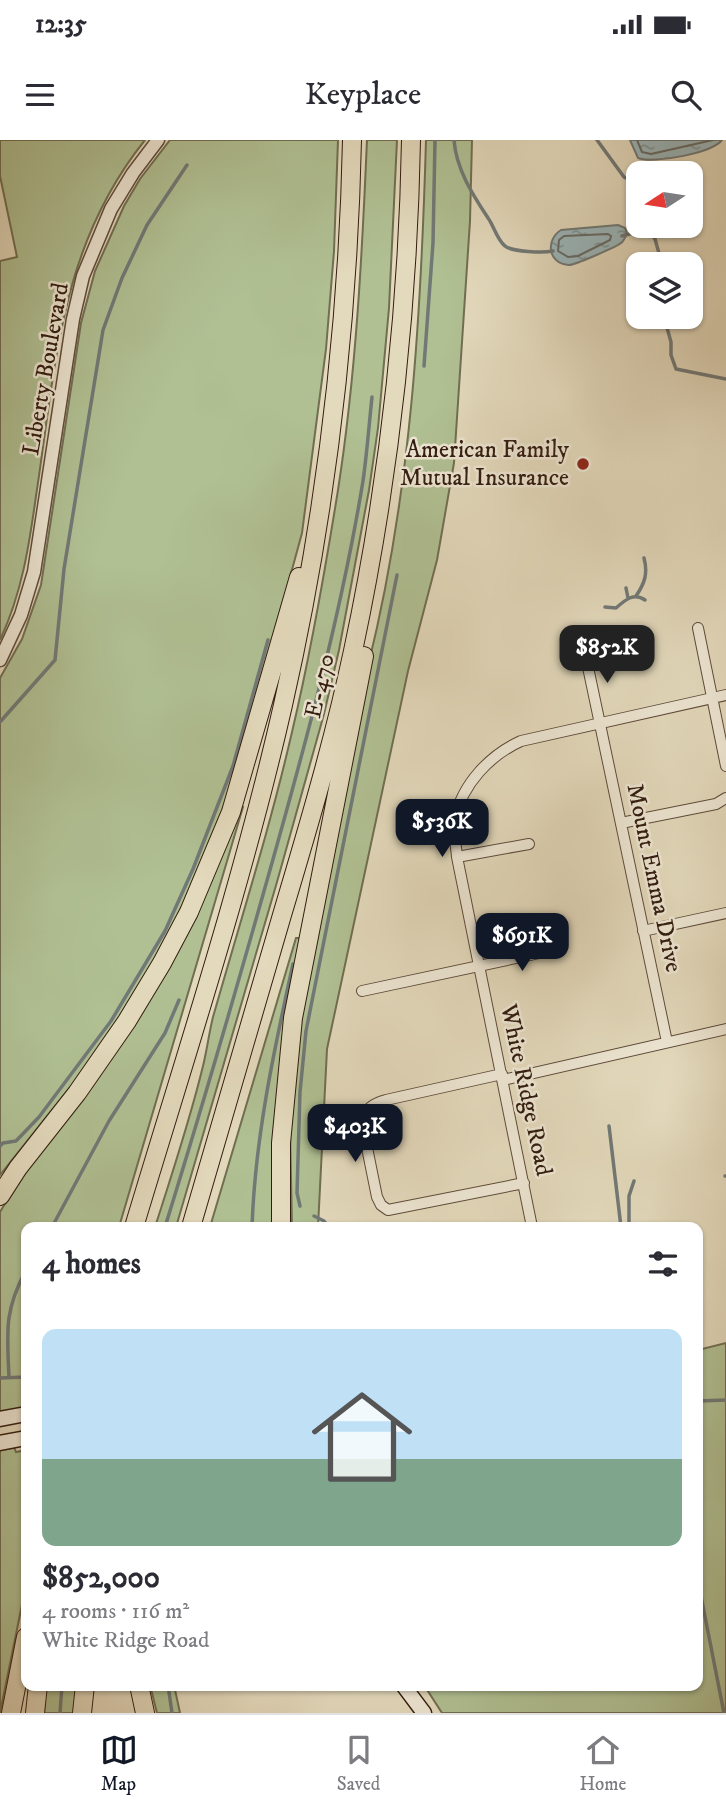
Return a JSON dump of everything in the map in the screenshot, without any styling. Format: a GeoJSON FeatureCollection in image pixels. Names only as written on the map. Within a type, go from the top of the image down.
{"type":"FeatureCollection","features":[{"type":"Feature","properties":{"kind":"highway","name":"E-470"},"geometry":{"type":"LineString","coordinates":[[135,1222],[258,805],[291,669],[315,542],[339,361],[352,140]]}},
{"type":"Feature","properties":{"kind":"highway","name":"E-470"},"geometry":{"type":"LineString","coordinates":[[192,1222],[325,766],[353,652],[380,509],[392,427],[403,307],[411,140]]}},
{"type":"Feature","properties":{"kind":"highway"},"geometry":{"type":"LineString","coordinates":[[281,1222],[281,1143],[292,1029],[387,537],[380,509]]}},
{"type":"Feature","properties":{"kind":"highway"},"geometry":{"type":"LineString","coordinates":[[0,1196],[18,1168],[78,1093],[127,1021],[189,912],[231,812],[299,579],[315,542]]}},
{"type":"Feature","properties":{"kind":"highway"},"geometry":{"type":"LineString","coordinates":[[11,1713],[21,1662]]}},
{"type":"Feature","properties":{"kind":"highway"},"geometry":{"type":"LineString","coordinates":[[36,1713],[38,1691]]}},
{"type":"Feature","properties":{"kind":"highway"},"geometry":{"type":"LineString","coordinates":[[82,1713],[84,1691]]}},
{"type":"Feature","properties":{"kind":"highway"},"geometry":{"type":"LineString","coordinates":[[140,1691],[145,1713]]}},
{"type":"Feature","properties":{"kind":"main road"},"geometry":{"type":"LineString","coordinates":[[0,1419],[21,1415]]}},
{"type":"Feature","properties":{"kind":"main road"},"geometry":{"type":"LineString","coordinates":[[0,1443],[21,1438]]}},
{"type":"Feature","properties":{"kind":"main road"},"geometry":{"type":"LineString","coordinates":[[410,1691],[424,1713]]}},
{"type":"Feature","properties":{"kind":"street","name":"Liberty Boulevard"},"geometry":{"type":"LineString","coordinates":[[0,660],[22,615],[34,572],[73,319],[83,276],[111,209],[158,140]]}},
{"type":"Feature","properties":{"kind":"street"},"geometry":{"type":"LineString","coordinates":[[698,628],[726,766]]}},
{"type":"Feature","properties":{"kind":"street","name":"Mount Emma Drive"},"geometry":{"type":"LineString","coordinates":[[585,653],[667,1042]]}},
{"type":"Feature","properties":{"kind":"street","name":"White Ridge Road"},"geometry":{"type":"LineString","coordinates":[[531,1222],[457,857],[455,818],[465,792],[480,771],[507,747],[521,741],[726,695]]}},
{"type":"Feature","properties":{"kind":"street"},"geometry":{"type":"LineString","coordinates":[[621,823],[716,804],[726,798]]}},
{"type":"Feature","properties":{"kind":"street"},"geometry":{"type":"LineString","coordinates":[[457,857],[529,844]]}},
{"type":"Feature","properties":{"kind":"street"},"geometry":{"type":"LineString","coordinates":[[643,931],[726,913]]}},
{"type":"Feature","properties":{"kind":"street"},"geometry":{"type":"LineString","coordinates":[[362,991],[558,948]]}},
{"type":"Feature","properties":{"kind":"street"},"geometry":{"type":"LineString","coordinates":[[524,1183],[388,1210],[381,1205],[377,1197],[362,1123],[365,1113],[369,1107],[386,1100],[726,1030]]}},
{"type":"Feature","properties":{"kind":"green space"},"geometry":{"type":"Polygon","coordinates":[[[0,140],[145,140],[116,181],[94,222],[78,265],[57,354],[24,569],[0,640],[0,261],[17,257],[0,176],[0,140]]]}},
{"type":"Feature","properties":{"kind":"green space"},"geometry":{"type":"Polygon","coordinates":[[[170,140],[338,140],[334,251],[326,349],[302,533],[234,782],[169,937],[95,1056],[0,1175],[0,678],[22,639],[41,585],[81,323],[95,271],[124,206],[140,179],[170,140]]]}},
{"type":"Feature","properties":{"kind":"green space"},"geometry":{"type":"Polygon","coordinates":[[[367,140],[397,140],[389,308],[378,428],[339,650],[277,882],[177,1222],[157,1222],[192,1106],[213,1017],[292,732],[323,581],[338,490],[354,359],[367,140]]]}},
{"type":"Feature","properties":{"kind":"green space"},"geometry":{"type":"Polygon","coordinates":[[[426,140],[472,140],[470,221],[454,463],[437,560],[408,671],[327,1049],[318,1222],[292,1222],[290,1128],[296,1045],[394,536],[411,404],[421,273],[426,140]]]}},
{"type":"Feature","properties":{"kind":"green space"},"geometry":{"type":"Polygon","coordinates":[[[239,804],[243,807],[120,1222],[21,1222],[21,1408],[0,1413],[0,1212],[23,1174],[72,1113],[239,804]]]}},
{"type":"Feature","properties":{"kind":"green space"},"geometry":{"type":"Polygon","coordinates":[[[296,938],[303,938],[275,1222],[211,1222],[296,938]]]}},
{"type":"Feature","properties":{"kind":"green space"},"geometry":{"type":"Polygon","coordinates":[[[726,1343],[726,1713],[442,1713],[428,1691],[703,1691],[703,1349],[726,1343]]]}},
{"type":"Feature","properties":{"kind":"green space"},"geometry":{"type":"Polygon","coordinates":[[[14,1447],[16,1452],[21,1451],[21,1610],[0,1713],[0,1450],[14,1447]]]}},
{"type":"Feature","properties":{"kind":"green space"},"geometry":{"type":"Polygon","coordinates":[[[46,1691],[77,1691],[76,1713],[44,1713],[46,1691]]]}},
{"type":"Feature","properties":{"kind":"green space"},"geometry":{"type":"Polygon","coordinates":[[[152,1691],[175,1691],[180,1713],[157,1713],[152,1691]]]}},
{"type":"Feature","properties":{"kind":"water"},"geometry":{"type":"Polygon","coordinates":[[[630,140],[722,140],[695,153],[656,160],[638,158],[630,140]]]}},
{"type":"Feature","properties":{"kind":"water"},"geometry":{"type":"Polygon","coordinates":[[[618,225],[625,228],[626,236],[622,242],[612,248],[569,265],[557,261],[551,251],[553,240],[561,230],[618,225]]]}},
{"type":"Feature","properties":{"kind":"waterway"},"geometry":{"type":"LineString","coordinates":[[424,366],[433,243],[435,140]]}},
{"type":"Feature","properties":{"kind":"waterway"},"geometry":{"type":"LineString","coordinates":[[454,140],[455,151],[466,181],[502,243],[521,251],[553,251]]}},
{"type":"Feature","properties":{"kind":"waterway"},"geometry":{"type":"LineString","coordinates":[[597,140],[626,178]]}},
{"type":"Feature","properties":{"kind":"waterway"},"geometry":{"type":"LineString","coordinates":[[0,722],[55,660],[64,569],[103,330],[122,278],[147,225],[187,165]]}},
{"type":"Feature","properties":{"kind":"waterway"},"geometry":{"type":"LineString","coordinates":[[622,236],[649,231],[655,239],[659,252]]}},
{"type":"Feature","properties":{"kind":"waterway"},"geometry":{"type":"LineString","coordinates":[[667,329],[676,369],[726,379]]}},
{"type":"Feature","properties":{"kind":"waterway"},"geometry":{"type":"LineString","coordinates":[[167,1222],[256,921],[321,680],[354,531],[372,397]]}},
{"type":"Feature","properties":{"kind":"waterway"},"geometry":{"type":"LineString","coordinates":[[636,596],[645,578],[644,558]]}},
{"type":"Feature","properties":{"kind":"waterway"},"geometry":{"type":"LineString","coordinates":[[300,1206],[297,1193],[300,1092],[306,1031],[397,575]]}},
{"type":"Feature","properties":{"kind":"waterway"},"geometry":{"type":"LineString","coordinates":[[626,588],[628,598]]}},
{"type":"Feature","properties":{"kind":"waterway"},"geometry":{"type":"LineString","coordinates":[[605,607],[616,608],[633,597],[645,600]]}},
{"type":"Feature","properties":{"kind":"waterway"},"geometry":{"type":"LineString","coordinates":[[0,1146],[16,1141],[39,1117],[111,1021],[165,931],[193,869],[233,766],[268,640]]}},
{"type":"Feature","properties":{"kind":"waterway"},"geometry":{"type":"LineString","coordinates":[[252,1222],[261,1127],[293,964]]}},
{"type":"Feature","properties":{"kind":"waterway"},"geometry":{"type":"LineString","coordinates":[[55,1222],[109,1121],[165,1033],[179,1000]]}},
{"type":"Feature","properties":{"kind":"waterway"},"geometry":{"type":"LineString","coordinates":[[609,1126],[620,1222]]}},
{"type":"Feature","properties":{"kind":"waterway"},"geometry":{"type":"LineString","coordinates":[[629,1222],[629,1196],[634,1181]]}},
{"type":"Feature","properties":{"kind":"waterway"},"geometry":{"type":"LineString","coordinates":[[314,1216],[325,1222]]}},
{"type":"Feature","properties":{"kind":"waterway"},"geometry":{"type":"LineString","coordinates":[[9,1377],[8,1322],[21,1281]]}},
{"type":"Feature","properties":{"kind":"waterway"},"geometry":{"type":"LineString","coordinates":[[0,1378],[21,1377]]}},
{"type":"Feature","properties":{"kind":"waterway"},"geometry":{"type":"LineString","coordinates":[[703,1401],[726,1400]]}},
{"type":"Feature","properties":{"kind":"waterway"},"geometry":{"type":"LineString","coordinates":[[703,1606],[724,1713]]}},
{"type":"Feature","properties":{"kind":"waterway"},"geometry":{"type":"LineString","coordinates":[[60,1713],[62,1691]]}},
{"type":"Feature","properties":{"kind":"waterway"},"geometry":{"type":"LineString","coordinates":[[169,1691],[172,1713]]}},
{"type":"Feature","properties":{"kind":"place","name":"American Family Mutual Insurance"},"geometry":{"type":"Point","coordinates":[583,464]}}]}
